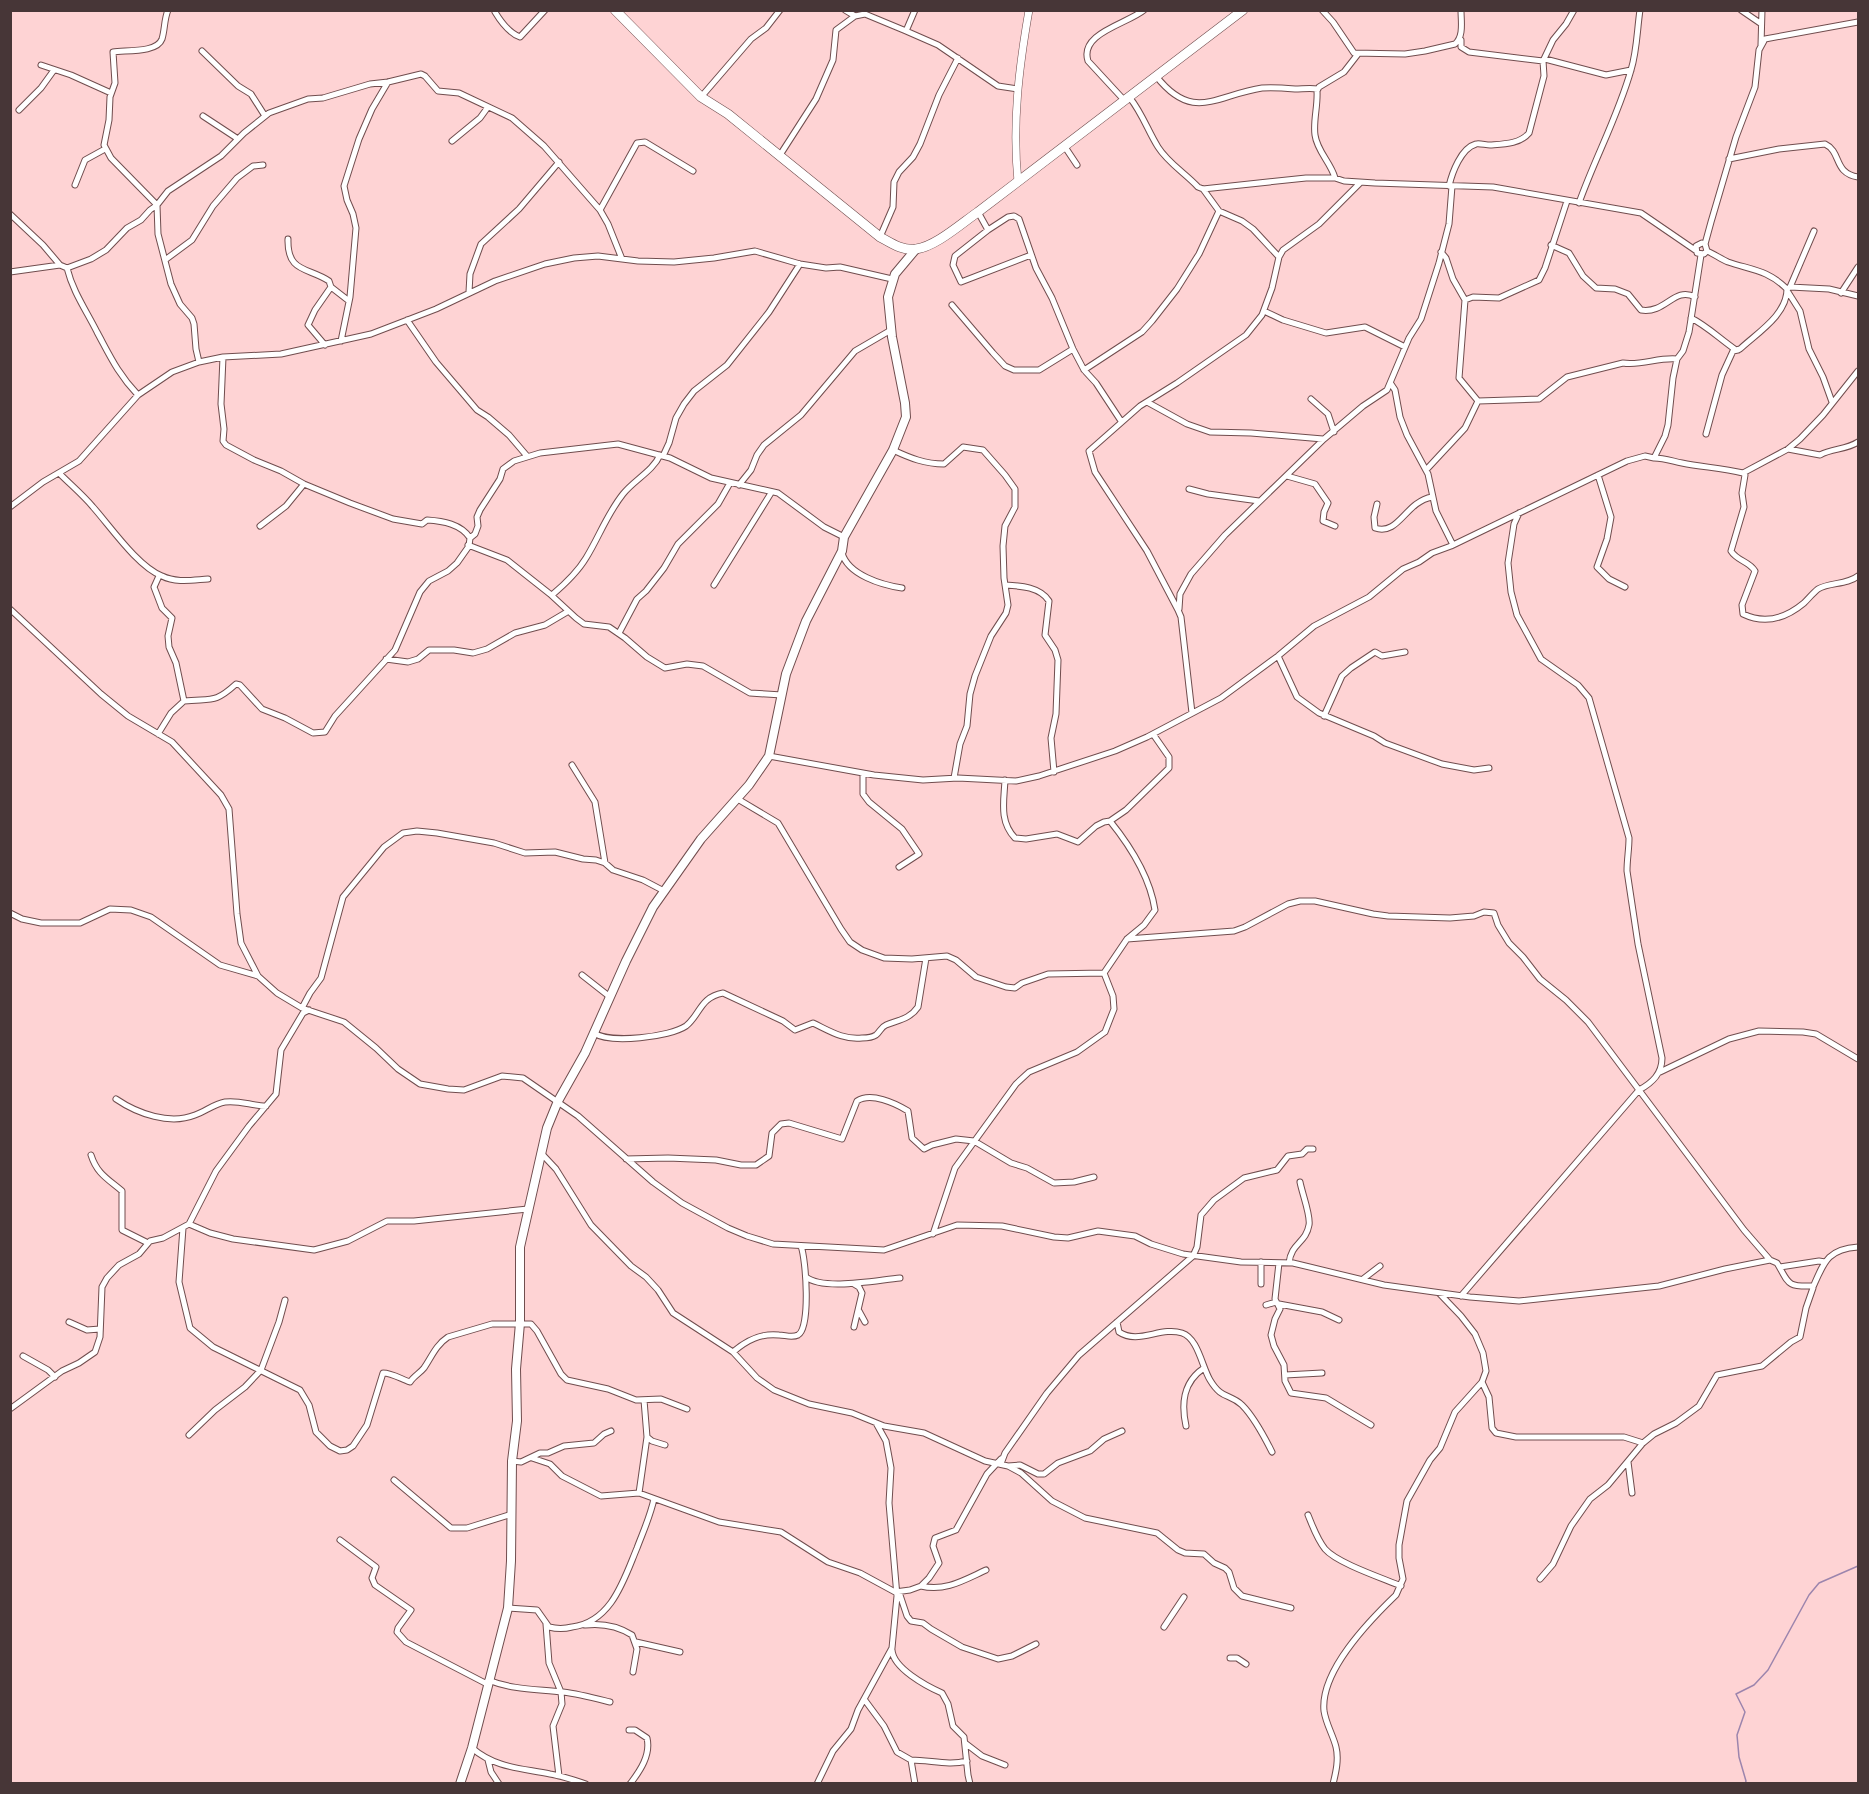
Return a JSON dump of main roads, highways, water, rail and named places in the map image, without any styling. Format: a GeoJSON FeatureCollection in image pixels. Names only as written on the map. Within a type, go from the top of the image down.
{"type":"FeatureCollection","features":[{"type":"Feature","properties":{"kind":"main road"},"geometry":{"type":"LineString","coordinates":[[615,10],[701,97],[728,114],[880,237],[896,246],[916,249]]}},
{"type":"Feature","properties":{"kind":"main road"},"geometry":{"type":"LineString","coordinates":[[460,1784],[472,1748],[508,1608],[512,1461],[520,1323],[520,1247],[547,1128],[653,907],[701,839],[724,815],[769,756],[786,674],[800,636],[842,551],[844,537],[893,450],[906,417],[906,403],[888,304],[892,279],[916,249],[942,237],[978,212],[1243,10]]}},
{"type":"Feature","properties":{"kind":"waterway"},"geometry":{"type":"LineString","coordinates":[[1745,1784],[1737,1735],[1745,1712],[1736,1694],[1754,1685],[1768,1670],[1809,1595],[1819,1583],[1858,1566]]}}]}
